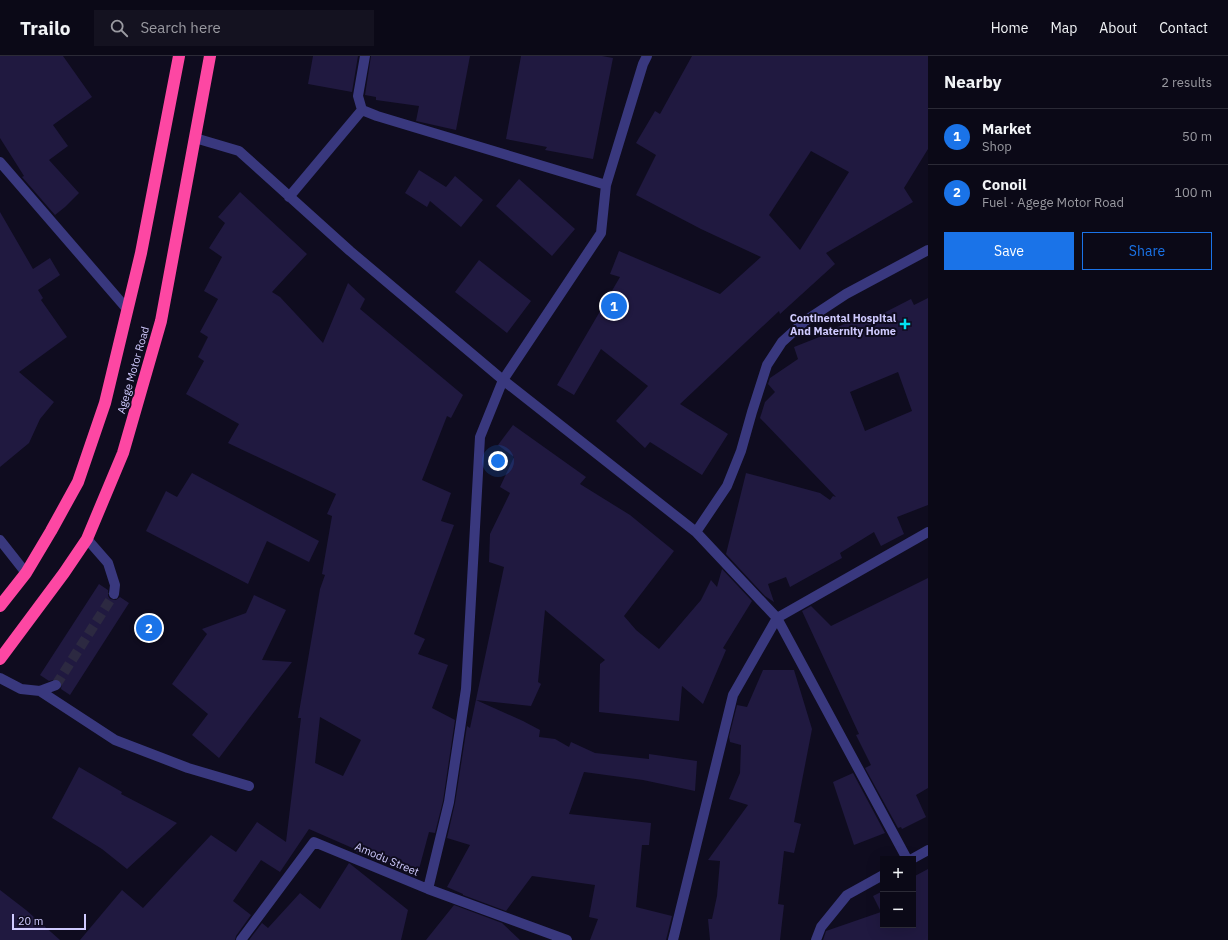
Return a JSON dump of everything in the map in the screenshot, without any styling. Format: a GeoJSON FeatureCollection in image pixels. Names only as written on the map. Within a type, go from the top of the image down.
{"type":"FeatureCollection","features":[{"type":"Feature","properties":{"kind":"highway","name":"Agege Motor Road"},"geometry":{"type":"LineString","coordinates":[[0,606],[26,573],[78,482],[105,403],[142,253],[179,56]]}},
{"type":"Feature","properties":{"kind":"highway","name":"Agege Motor Road"},"geometry":{"type":"LineString","coordinates":[[0,659],[64,573],[87,539],[123,453],[161,321],[210,56]]}},
{"type":"Feature","properties":{"kind":"street"},"geometry":{"type":"LineString","coordinates":[[362,110],[358,96],[366,56]]}},
{"type":"Feature","properties":{"kind":"street"},"geometry":{"type":"LineString","coordinates":[[428,889],[449,802],[466,689],[480,437],[503,380],[600,233],[606,185],[643,64],[647,56]]}},
{"type":"Feature","properties":{"kind":"street"},"geometry":{"type":"LineString","coordinates":[[289,197],[362,110]]}},
{"type":"Feature","properties":{"kind":"street"},"geometry":{"type":"LineString","coordinates":[[362,110],[377,116],[606,185]]}},
{"type":"Feature","properties":{"kind":"street"},"geometry":{"type":"LineString","coordinates":[[195,138],[239,151],[350,251],[503,380],[696,532],[777,618],[905,856]]}},
{"type":"Feature","properties":{"kind":"street"},"geometry":{"type":"LineString","coordinates":[[0,162],[127,309]]}},
{"type":"Feature","properties":{"kind":"street"},"geometry":{"type":"LineString","coordinates":[[696,532],[726,486],[741,451],[767,365],[782,342],[805,321],[846,294],[928,250]]}},
{"type":"Feature","properties":{"kind":"street"},"geometry":{"type":"LineString","coordinates":[[673,940],[733,695],[777,618],[928,532]]}},
{"type":"Feature","properties":{"kind":"street"},"geometry":{"type":"LineString","coordinates":[[87,539],[108,563],[115,585],[114,594]]}},
{"type":"Feature","properties":{"kind":"street"},"geometry":{"type":"LineString","coordinates":[[0,540],[26,573]]}},
{"type":"Feature","properties":{"kind":"street"},"geometry":{"type":"LineString","coordinates":[[0,678],[21,689],[40,691],[56,685]]}},
{"type":"Feature","properties":{"kind":"street"},"geometry":{"type":"LineString","coordinates":[[40,691],[115,740],[188,768],[249,786]]}},
{"type":"Feature","properties":{"kind":"street","name":"Amodu Street"},"geometry":{"type":"LineString","coordinates":[[242,940],[314,842],[428,889],[567,940]]}},
{"type":"Feature","properties":{"kind":"street"},"geometry":{"type":"LineString","coordinates":[[916,857],[928,850]]}},
{"type":"Feature","properties":{"kind":"street"},"geometry":{"type":"LineString","coordinates":[[816,940],[821,927],[846,895],[880,877]]}},
{"type":"Feature","properties":{"kind":"building"},"geometry":{"type":"Polygon","coordinates":[[[0,56],[63,56],[92,97],[53,125],[68,146],[49,160],[79,193],[55,215],[22,177],[24,176],[0,138],[0,56]]]}},
{"type":"Feature","properties":{"kind":"building"},"geometry":{"type":"Polygon","coordinates":[[[313,56],[358,56],[352,92],[308,84],[313,56]]]}},
{"type":"Feature","properties":{"kind":"building"},"geometry":{"type":"Polygon","coordinates":[[[371,56],[470,56],[456,130],[416,121],[419,106],[376,100],[376,97],[365,95],[371,56]]]}},
{"type":"Feature","properties":{"kind":"building"},"geometry":{"type":"Polygon","coordinates":[[[521,56],[602,56],[613,58],[593,159],[545,150],[547,147],[506,139],[521,56]]]}},
{"type":"Feature","properties":{"kind":"building"},"geometry":{"type":"Polygon","coordinates":[[[692,56],[928,56],[928,149],[904,188],[913,202],[826,253],[835,264],[780,314],[779,311],[680,404],[728,434],[702,475],[650,442],[645,448],[616,421],[648,386],[601,349],[574,395],[557,385],[620,277],[610,274],[619,251],[720,294],[761,257],[701,229],[636,195],[656,155],[636,143],[655,111],[660,114],[692,56]],[[811,151],[769,215],[800,250],[849,172],[811,151]]]}},
{"type":"Feature","properties":{"kind":"building"},"geometry":{"type":"Polygon","coordinates":[[[419,170],[446,187],[455,176],[483,200],[461,227],[430,201],[427,207],[405,193],[419,170]]]}},
{"type":"Feature","properties":{"kind":"building"},"geometry":{"type":"Polygon","coordinates":[[[519,179],[575,229],[552,256],[496,206],[519,179]]]}},
{"type":"Feature","properties":{"kind":"building"},"geometry":{"type":"Polygon","coordinates":[[[240,192],[307,254],[272,292],[280,297],[323,343],[348,283],[365,299],[360,309],[463,395],[451,418],[447,416],[422,480],[451,493],[441,521],[454,525],[414,634],[425,639],[418,654],[448,665],[432,708],[455,720],[443,801],[435,833],[429,832],[419,869],[383,863],[356,852],[357,850],[309,829],[280,872],[261,860],[233,901],[251,915],[236,936],[235,940],[80,940],[122,890],[143,908],[211,835],[236,852],[257,822],[286,842],[301,718],[298,718],[320,589],[325,575],[322,574],[332,516],[327,514],[336,494],[228,443],[239,424],[186,394],[204,361],[198,357],[208,337],[200,332],[218,299],[204,291],[222,257],[209,248],[225,223],[218,217],[240,192]],[[320,717],[315,763],[343,776],[361,740],[320,717]]]}},
{"type":"Feature","properties":{"kind":"building"},"geometry":{"type":"Polygon","coordinates":[[[0,212],[33,269],[50,258],[60,275],[38,290],[43,298],[41,300],[67,337],[19,372],[54,402],[40,419],[29,443],[0,467],[0,212]]]}},
{"type":"Feature","properties":{"kind":"building"},"geometry":{"type":"Polygon","coordinates":[[[479,260],[531,301],[507,333],[455,292],[479,260]]]}},
{"type":"Feature","properties":{"kind":"building"},"geometry":{"type":"Polygon","coordinates":[[[928,298],[928,505],[897,517],[904,534],[881,546],[874,532],[840,553],[842,558],[790,587],[786,577],[768,584],[774,602],[765,596],[726,554],[746,473],[820,493],[830,500],[833,496],[836,497],[760,418],[765,402],[775,392],[768,384],[770,378],[798,359],[794,347],[832,332],[831,330],[867,314],[870,320],[911,299],[914,305],[928,298]],[[898,372],[850,392],[865,431],[912,411],[898,372]]]}},
{"type":"Feature","properties":{"kind":"building"},"geometry":{"type":"Polygon","coordinates":[[[513,425],[586,477],[580,484],[630,515],[674,551],[624,616],[636,630],[659,649],[701,600],[711,580],[717,587],[722,569],[752,601],[723,648],[726,650],[703,704],[682,686],[679,721],[599,712],[600,664],[605,660],[545,610],[538,682],[541,684],[531,706],[476,700],[540,730],[539,737],[555,739],[569,747],[571,742],[595,753],[649,759],[649,754],[697,761],[695,791],[643,780],[584,772],[569,814],[651,823],[649,845],[642,845],[636,907],[672,916],[666,940],[590,940],[598,919],[589,917],[595,885],[532,876],[506,911],[463,895],[447,887],[470,845],[447,838],[455,803],[467,726],[470,728],[504,567],[489,562],[490,534],[510,493],[500,487],[514,457],[498,445],[513,425]]]}},
{"type":"Feature","properties":{"kind":"building"},"geometry":{"type":"Polygon","coordinates":[[[192,473],[319,541],[309,562],[267,541],[248,584],[146,531],[166,491],[177,497],[192,473]]]}},
{"type":"Feature","properties":{"kind":"building"},"geometry":{"type":"Polygon","coordinates":[[[928,578],[928,788],[916,795],[926,817],[902,829],[901,827],[898,828],[865,768],[871,765],[856,735],[859,734],[802,611],[811,606],[831,626],[928,578]]]}},
{"type":"Feature","properties":{"kind":"building"},"geometry":{"type":"Polygon","coordinates":[[[99,584],[108,590],[108,596],[110,599],[116,600],[120,597],[129,603],[70,695],[61,689],[62,683],[60,680],[57,679],[49,681],[40,675],[99,584]]]}},
{"type":"Feature","properties":{"kind":"building"},"geometry":{"type":"Polygon","coordinates":[[[254,595],[286,610],[262,660],[292,662],[219,758],[192,735],[208,714],[172,684],[207,634],[202,629],[246,613],[254,595]]]}},
{"type":"Feature","properties":{"kind":"building"},"geometry":{"type":"Polygon","coordinates":[[[763,670],[794,670],[812,729],[794,822],[801,824],[794,853],[784,851],[778,904],[784,905],[780,940],[710,940],[708,919],[712,919],[717,896],[720,861],[708,860],[748,805],[729,799],[740,773],[741,745],[730,742],[729,737],[737,705],[747,707],[763,670]]]}},
{"type":"Feature","properties":{"kind":"building"},"geometry":{"type":"Polygon","coordinates":[[[79,767],[122,792],[121,794],[177,823],[127,869],[102,849],[52,818],[79,767]]]}},
{"type":"Feature","properties":{"kind":"building"},"geometry":{"type":"Polygon","coordinates":[[[853,773],[885,833],[854,845],[833,782],[853,773]]]}},
{"type":"Feature","properties":{"kind":"building"},"geometry":{"type":"Polygon","coordinates":[[[349,863],[408,910],[401,940],[249,940],[262,923],[268,928],[300,893],[320,909],[349,863]]]}},
{"type":"Feature","properties":{"kind":"building"},"geometry":{"type":"Polygon","coordinates":[[[928,869],[928,940],[823,940],[826,931],[880,912],[880,928],[916,928],[916,875],[928,869]]]}},
{"type":"Feature","properties":{"kind":"building"},"geometry":{"type":"Polygon","coordinates":[[[0,890],[26,910],[60,940],[0,940],[0,890]]]}},
{"type":"Feature","properties":{"kind":"building"},"geometry":{"type":"Polygon","coordinates":[[[880,892],[880,910],[873,896],[880,892]]]}},
{"type":"Feature","properties":{"kind":"building"},"geometry":{"type":"Polygon","coordinates":[[[454,905],[502,923],[520,940],[426,940],[454,905]]]}},
{"type":"Feature","properties":{"kind":"tunnel"},"geometry":{"type":"LineString","coordinates":[[56,685],[114,594]]}},
{"type":"Feature","properties":{"kind":"place","name":"Market"},"geometry":{"type":"Point","coordinates":[614,306]}},
{"type":"Feature","properties":{"kind":"place","name":"Continental Hospital And Maternity Home"},"geometry":{"type":"Point","coordinates":[905,324]}},
{"type":"Feature","properties":{"kind":"place","name":"Conoil"},"geometry":{"type":"Point","coordinates":[149,628]}}]}
